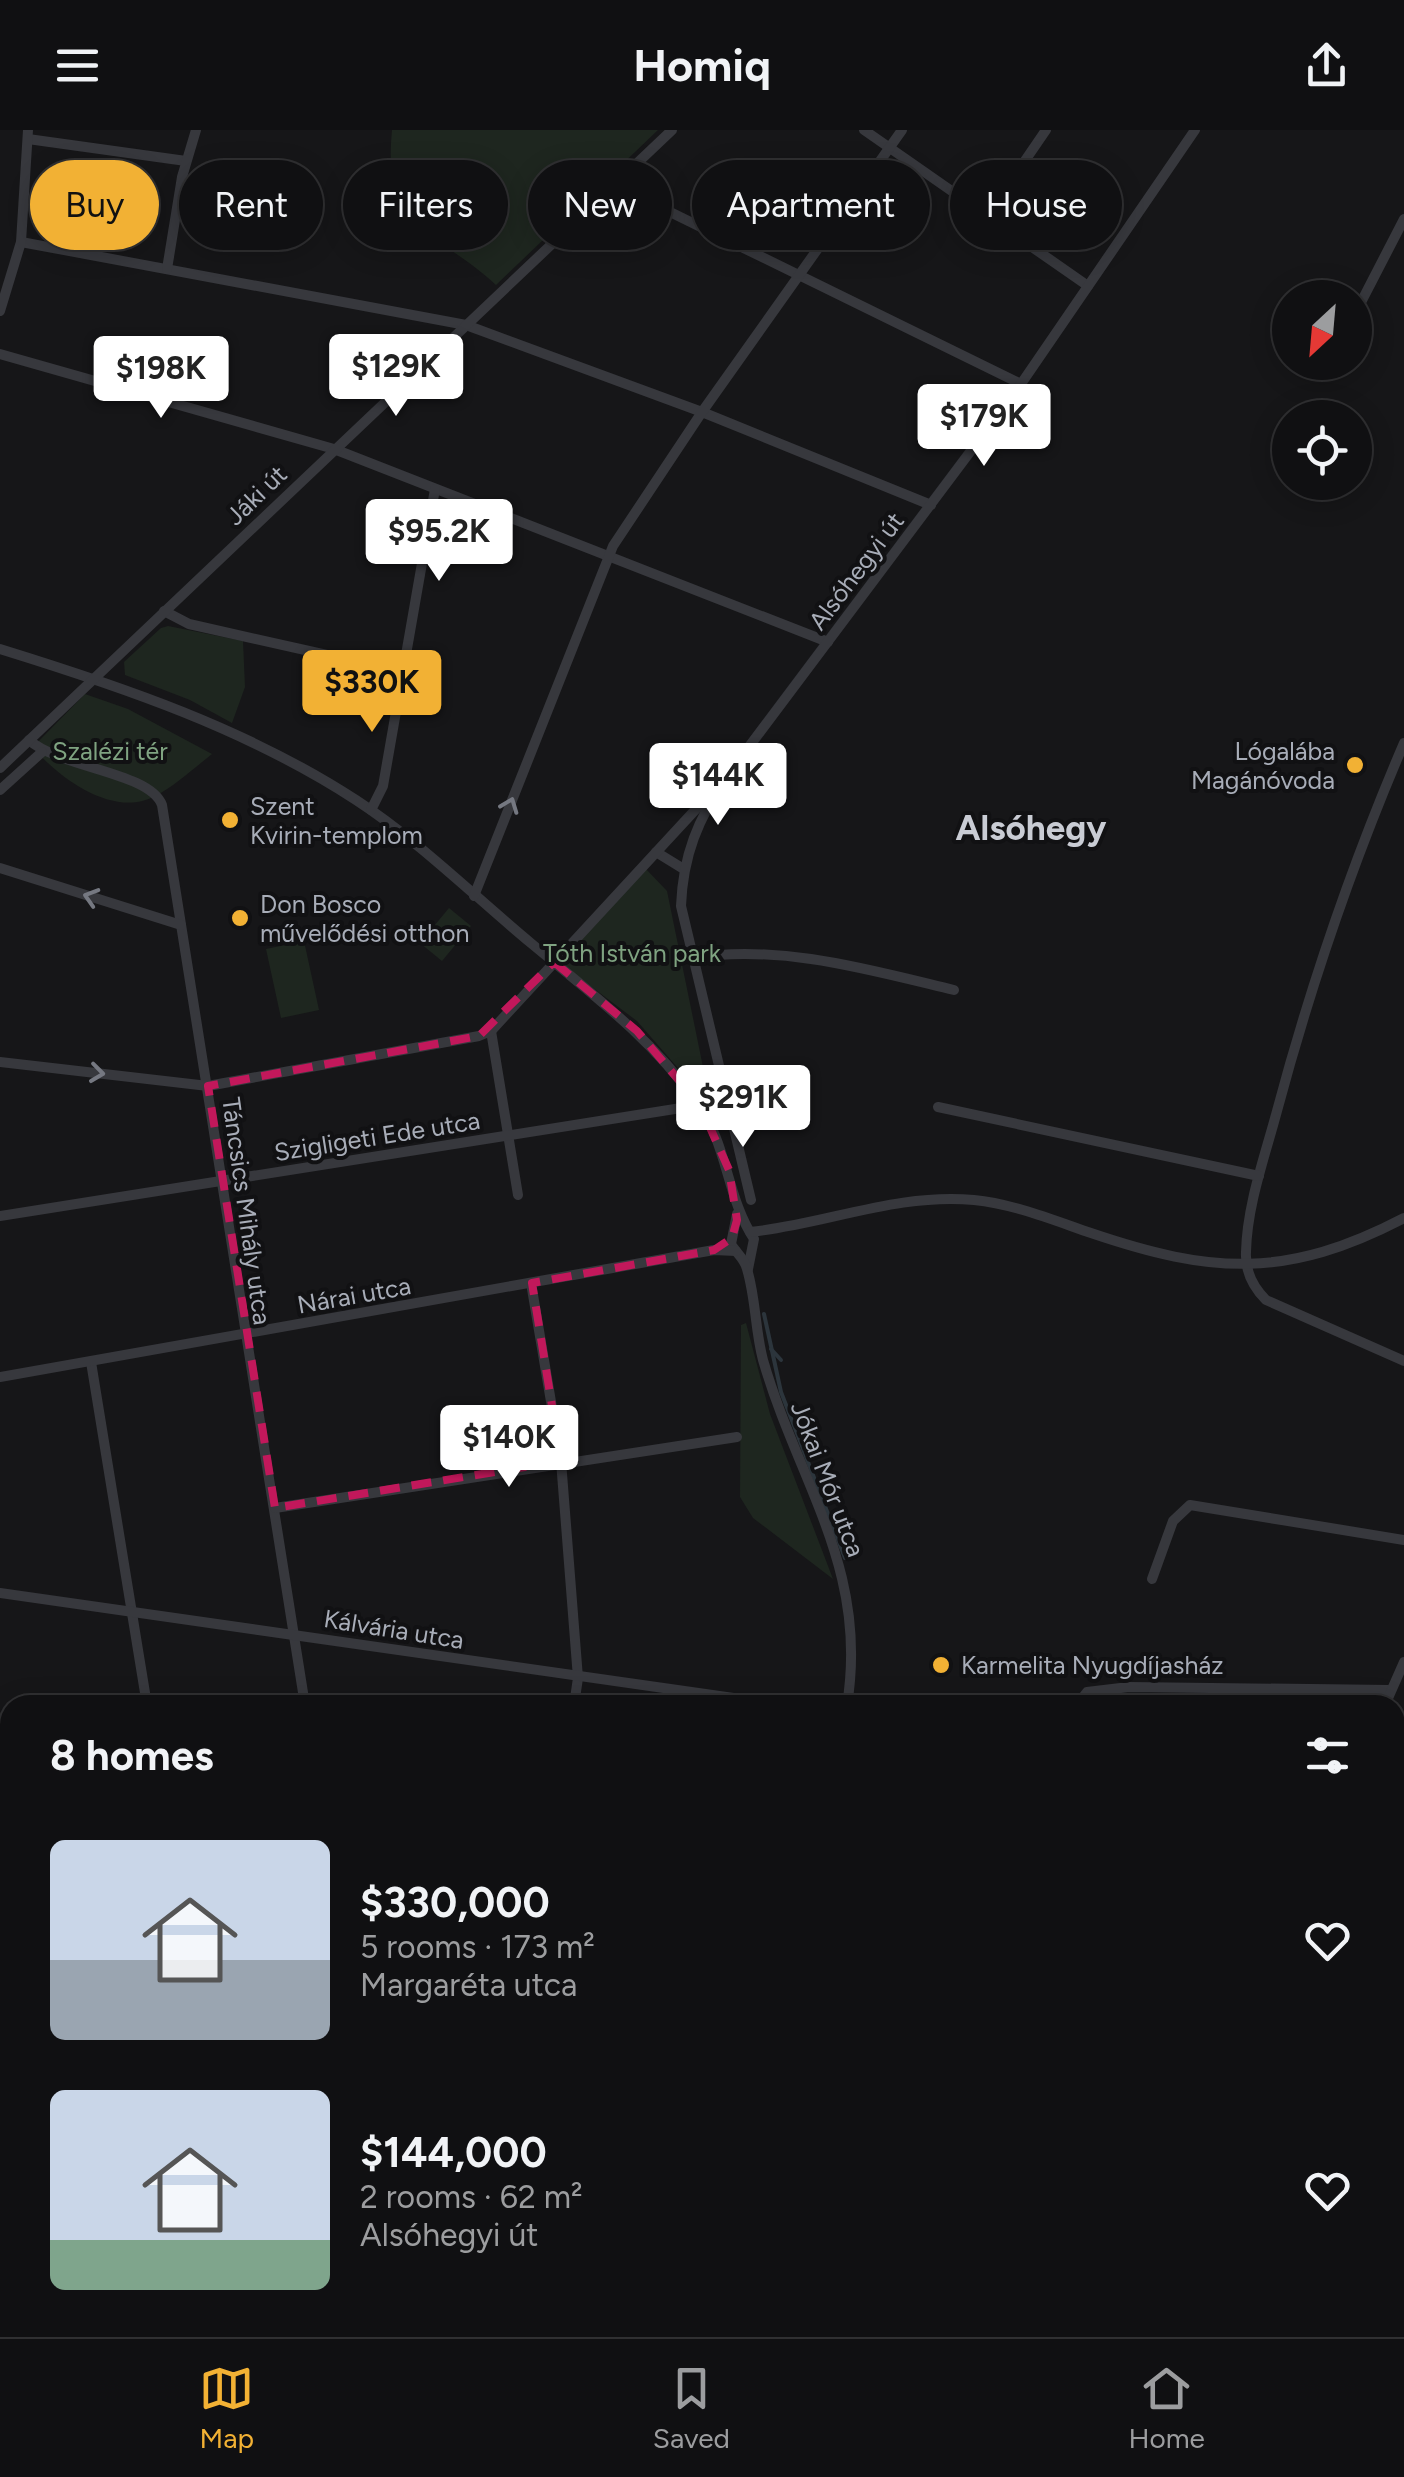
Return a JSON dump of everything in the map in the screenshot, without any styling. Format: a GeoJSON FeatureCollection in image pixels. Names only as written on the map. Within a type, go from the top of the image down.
{"type":"FeatureCollection","features":[{"type":"Feature","properties":{"kind":"street"},"geometry":{"type":"LineString","coordinates":[[186,160],[196,130]]}},
{"type":"Feature","properties":{"kind":"street","name":"Jáki út"},"geometry":{"type":"LineString","coordinates":[[641,160],[672,130]]}},
{"type":"Feature","properties":{"kind":"street"},"geometry":{"type":"LineString","coordinates":[[864,130],[950,190]]}},
{"type":"Feature","properties":{"kind":"street"},"geometry":{"type":"LineString","coordinates":[[474,896],[607,558],[702,412],[902,130]]}},
{"type":"Feature","properties":{"kind":"street"},"geometry":{"type":"LineString","coordinates":[[1025,160],[1046,130]]}},
{"type":"Feature","properties":{"kind":"street","name":"Alsóhegyi út"},"geometry":{"type":"LineString","coordinates":[[751,1200],[680,906],[682,868],[694,830],[726,776],[1021,384],[1195,130]]}},
{"type":"Feature","properties":{"kind":"street"},"geometry":{"type":"LineString","coordinates":[[0,312],[21,242],[28,135],[180,160]]}},
{"type":"Feature","properties":{"kind":"street"},"geometry":{"type":"LineString","coordinates":[[167,269],[179,201]]}},
{"type":"Feature","properties":{"kind":"street"},"geometry":{"type":"LineString","coordinates":[[672,212],[1021,384]]}},
{"type":"Feature","properties":{"kind":"street"},"geometry":{"type":"LineString","coordinates":[[1372,281],[1404,218]]}},
{"type":"Feature","properties":{"kind":"street"},"geometry":{"type":"LineString","coordinates":[[21,242],[466,326],[702,412],[932,505]]}},
{"type":"Feature","properties":{"kind":"street","name":"Jáki út"},"geometry":{"type":"LineString","coordinates":[[0,768],[546,250]]}},
{"type":"Feature","properties":{"kind":"street"},"geometry":{"type":"LineString","coordinates":[[1036,250],[1088,286]]}},
{"type":"Feature","properties":{"kind":"street"},"geometry":{"type":"LineString","coordinates":[[0,354],[334,449],[828,642]]}},
{"type":"Feature","properties":{"kind":"street"},"geometry":{"type":"LineString","coordinates":[[372,810],[383,786],[435,489]]}},
{"type":"Feature","properties":{"kind":"street"},"geometry":{"type":"LineString","coordinates":[[164,611],[189,624],[402,672]]}},
{"type":"Feature","properties":{"kind":"street"},"geometry":{"type":"LineString","coordinates":[[0,649],[92,677],[205,721],[330,784],[372,810],[637,1031],[700,1105],[729,1170],[737,1214],[752,1239]]}},
{"type":"Feature","properties":{"kind":"street"},"geometry":{"type":"LineString","coordinates":[[0,790],[42,752],[29,740]]}},
{"type":"Feature","properties":{"kind":"street"},"geometry":{"type":"LineString","coordinates":[[1404,743],[1361,842],[1322,950],[1260,1176],[1247,1265],[1252,1284],[1266,1300],[1404,1361]]}},
{"type":"Feature","properties":{"kind":"street","name":"Táncsics Mihály utca"},"geometry":{"type":"LineString","coordinates":[[42,752],[144,785],[158,795],[208,1086],[302,1695]]}},
{"type":"Feature","properties":{"kind":"street"},"geometry":{"type":"LineString","coordinates":[[0,1062],[208,1086],[457,1042],[490,1031],[726,776]]}},
{"type":"Feature","properties":{"kind":"street"},"geometry":{"type":"LineString","coordinates":[[656,852],[682,868]]}},
{"type":"Feature","properties":{"kind":"street"},"geometry":{"type":"LineString","coordinates":[[0,868],[182,926]]}},
{"type":"Feature","properties":{"kind":"street"},"geometry":{"type":"LineString","coordinates":[[691,958],[725,953],[793,956],[954,990]]}},
{"type":"Feature","properties":{"kind":"street"},"geometry":{"type":"LineString","coordinates":[[490,1031],[518,1195]]}},
{"type":"Feature","properties":{"kind":"street","name":"Szigligeti Ede utca"},"geometry":{"type":"LineString","coordinates":[[0,1216],[700,1105]]}},
{"type":"Feature","properties":{"kind":"street"},"geometry":{"type":"LineString","coordinates":[[938,1107],[1260,1176]]}},
{"type":"Feature","properties":{"kind":"street"},"geometry":{"type":"LineString","coordinates":[[736,1252],[746,1253],[752,1239],[809,1220],[892,1202],[986,1201],[1175,1260],[1247,1265],[1332,1250],[1404,1218]]}},
{"type":"Feature","properties":{"kind":"street"},"geometry":{"type":"LineString","coordinates":[[732,1237],[737,1214]]}},
{"type":"Feature","properties":{"kind":"street"},"geometry":{"type":"LineString","coordinates":[[732,1237],[740,1230],[752,1239]]}},
{"type":"Feature","properties":{"kind":"street","name":"Nárai utca"},"geometry":{"type":"LineString","coordinates":[[714,1250],[732,1237]]}},
{"type":"Feature","properties":{"kind":"street","name":"Jókai Mór utca"},"geometry":{"type":"LineString","coordinates":[[732,1237],[736,1252],[748,1269]]}},
{"type":"Feature","properties":{"kind":"street","name":"Jókai Mór utca"},"geometry":{"type":"LineString","coordinates":[[752,1239],[748,1269],[762,1358],[840,1563],[850,1606],[854,1640],[848,1695]]}},
{"type":"Feature","properties":{"kind":"street","name":"Nárai utca"},"geometry":{"type":"LineString","coordinates":[[0,1377],[714,1250],[736,1252]]}},
{"type":"Feature","properties":{"kind":"street"},"geometry":{"type":"LineString","coordinates":[[532,1283],[561,1461],[578,1678],[575,1695]]}},
{"type":"Feature","properties":{"kind":"street"},"geometry":{"type":"LineString","coordinates":[[91,1362],[146,1695]]}},
{"type":"Feature","properties":{"kind":"street"},"geometry":{"type":"LineString","coordinates":[[275,1508],[561,1461],[737,1437]]}},
{"type":"Feature","properties":{"kind":"street"},"geometry":{"type":"LineString","coordinates":[[1152,1580],[1174,1521],[1190,1505],[1404,1540]]}},
{"type":"Feature","properties":{"kind":"street","name":"Kálvária utca"},"geometry":{"type":"LineString","coordinates":[[0,1593],[706,1695]]}},
{"type":"Feature","properties":{"kind":"street"},"geometry":{"type":"LineString","coordinates":[[1388,1695],[1404,1662]]}},
{"type":"Feature","properties":{"kind":"street"},"geometry":{"type":"LineString","coordinates":[[1085,1695],[1130,1687],[1390,1690]]}},
{"type":"Feature","properties":{"kind":"highlighted area"},"geometry":{"type":"Polygon","coordinates":[[[554,962],[637,1031],[700,1105],[729,1170],[737,1220],[732,1238],[714,1250],[532,1283],[561,1461],[275,1508],[208,1086],[479,1036],[554,962]]]}},
{"type":"Feature","properties":{"kind":"green space"},"geometry":{"type":"Polygon","coordinates":[[[392,130],[658,130],[627,160],[528,160],[528,250],[533,250],[496,285],[451,250],[508,250],[508,160],[391,160],[392,130]]]}},
{"type":"Feature","properties":{"kind":"green space"},"geometry":{"type":"Polygon","coordinates":[[[168,626],[243,641],[245,687],[232,723],[190,700],[125,675],[124,662],[168,626]]]}},
{"type":"Feature","properties":{"kind":"green space","name":"Szalézi tér"},"geometry":{"type":"Polygon","coordinates":[[[85,694],[128,709],[212,754],[170,787],[139,802],[105,799],[88,791],[56,771],[33,747],[85,694]]]}},
{"type":"Feature","properties":{"kind":"green space","name":"Tóth István park"},"geometry":{"type":"Polygon","coordinates":[[[644,867],[667,891],[711,1106],[637,1021],[560,963],[644,867]]]}},
{"type":"Feature","properties":{"kind":"green space"},"geometry":{"type":"Polygon","coordinates":[[[449,908],[471,926],[442,961],[420,943],[449,908]]]}},
{"type":"Feature","properties":{"kind":"green space"},"geometry":{"type":"Polygon","coordinates":[[[304,941],[319,1010],[281,1018],[266,949],[304,941]]]}},
{"type":"Feature","properties":{"kind":"green space"},"geometry":{"type":"Polygon","coordinates":[[[746,1323],[770,1414],[833,1579],[753,1518],[740,1497],[741,1325],[746,1323]]]}},
{"type":"Feature","properties":{"kind":"waterway"},"geometry":{"type":"LineString","coordinates":[[764,1314],[781,1392],[845,1558]]}},
{"type":"Feature","properties":{"kind":"waterway"},"geometry":{"type":"LineString","coordinates":[[771,1349],[781,1360]]}},
{"type":"Feature","properties":{"kind":"place","name":"Lógalába Magánóvoda"},"geometry":{"type":"Point","coordinates":[1355,765]}},
{"type":"Feature","properties":{"kind":"place","name":"Szent Kvirin-templom"},"geometry":{"type":"Point","coordinates":[230,820]}},
{"type":"Feature","properties":{"kind":"place","name":"Don Bosco művelődési otthon"},"geometry":{"type":"Point","coordinates":[240,918]}},
{"type":"Feature","properties":{"kind":"place","name":"Karmelita Nyugdíjasház"},"geometry":{"type":"Point","coordinates":[941,1665]}},
{"type":"Feature","properties":{"kind":"district","name":"Alsóhegy"},"geometry":{"type":"Point","coordinates":[1031,828]}}]}
